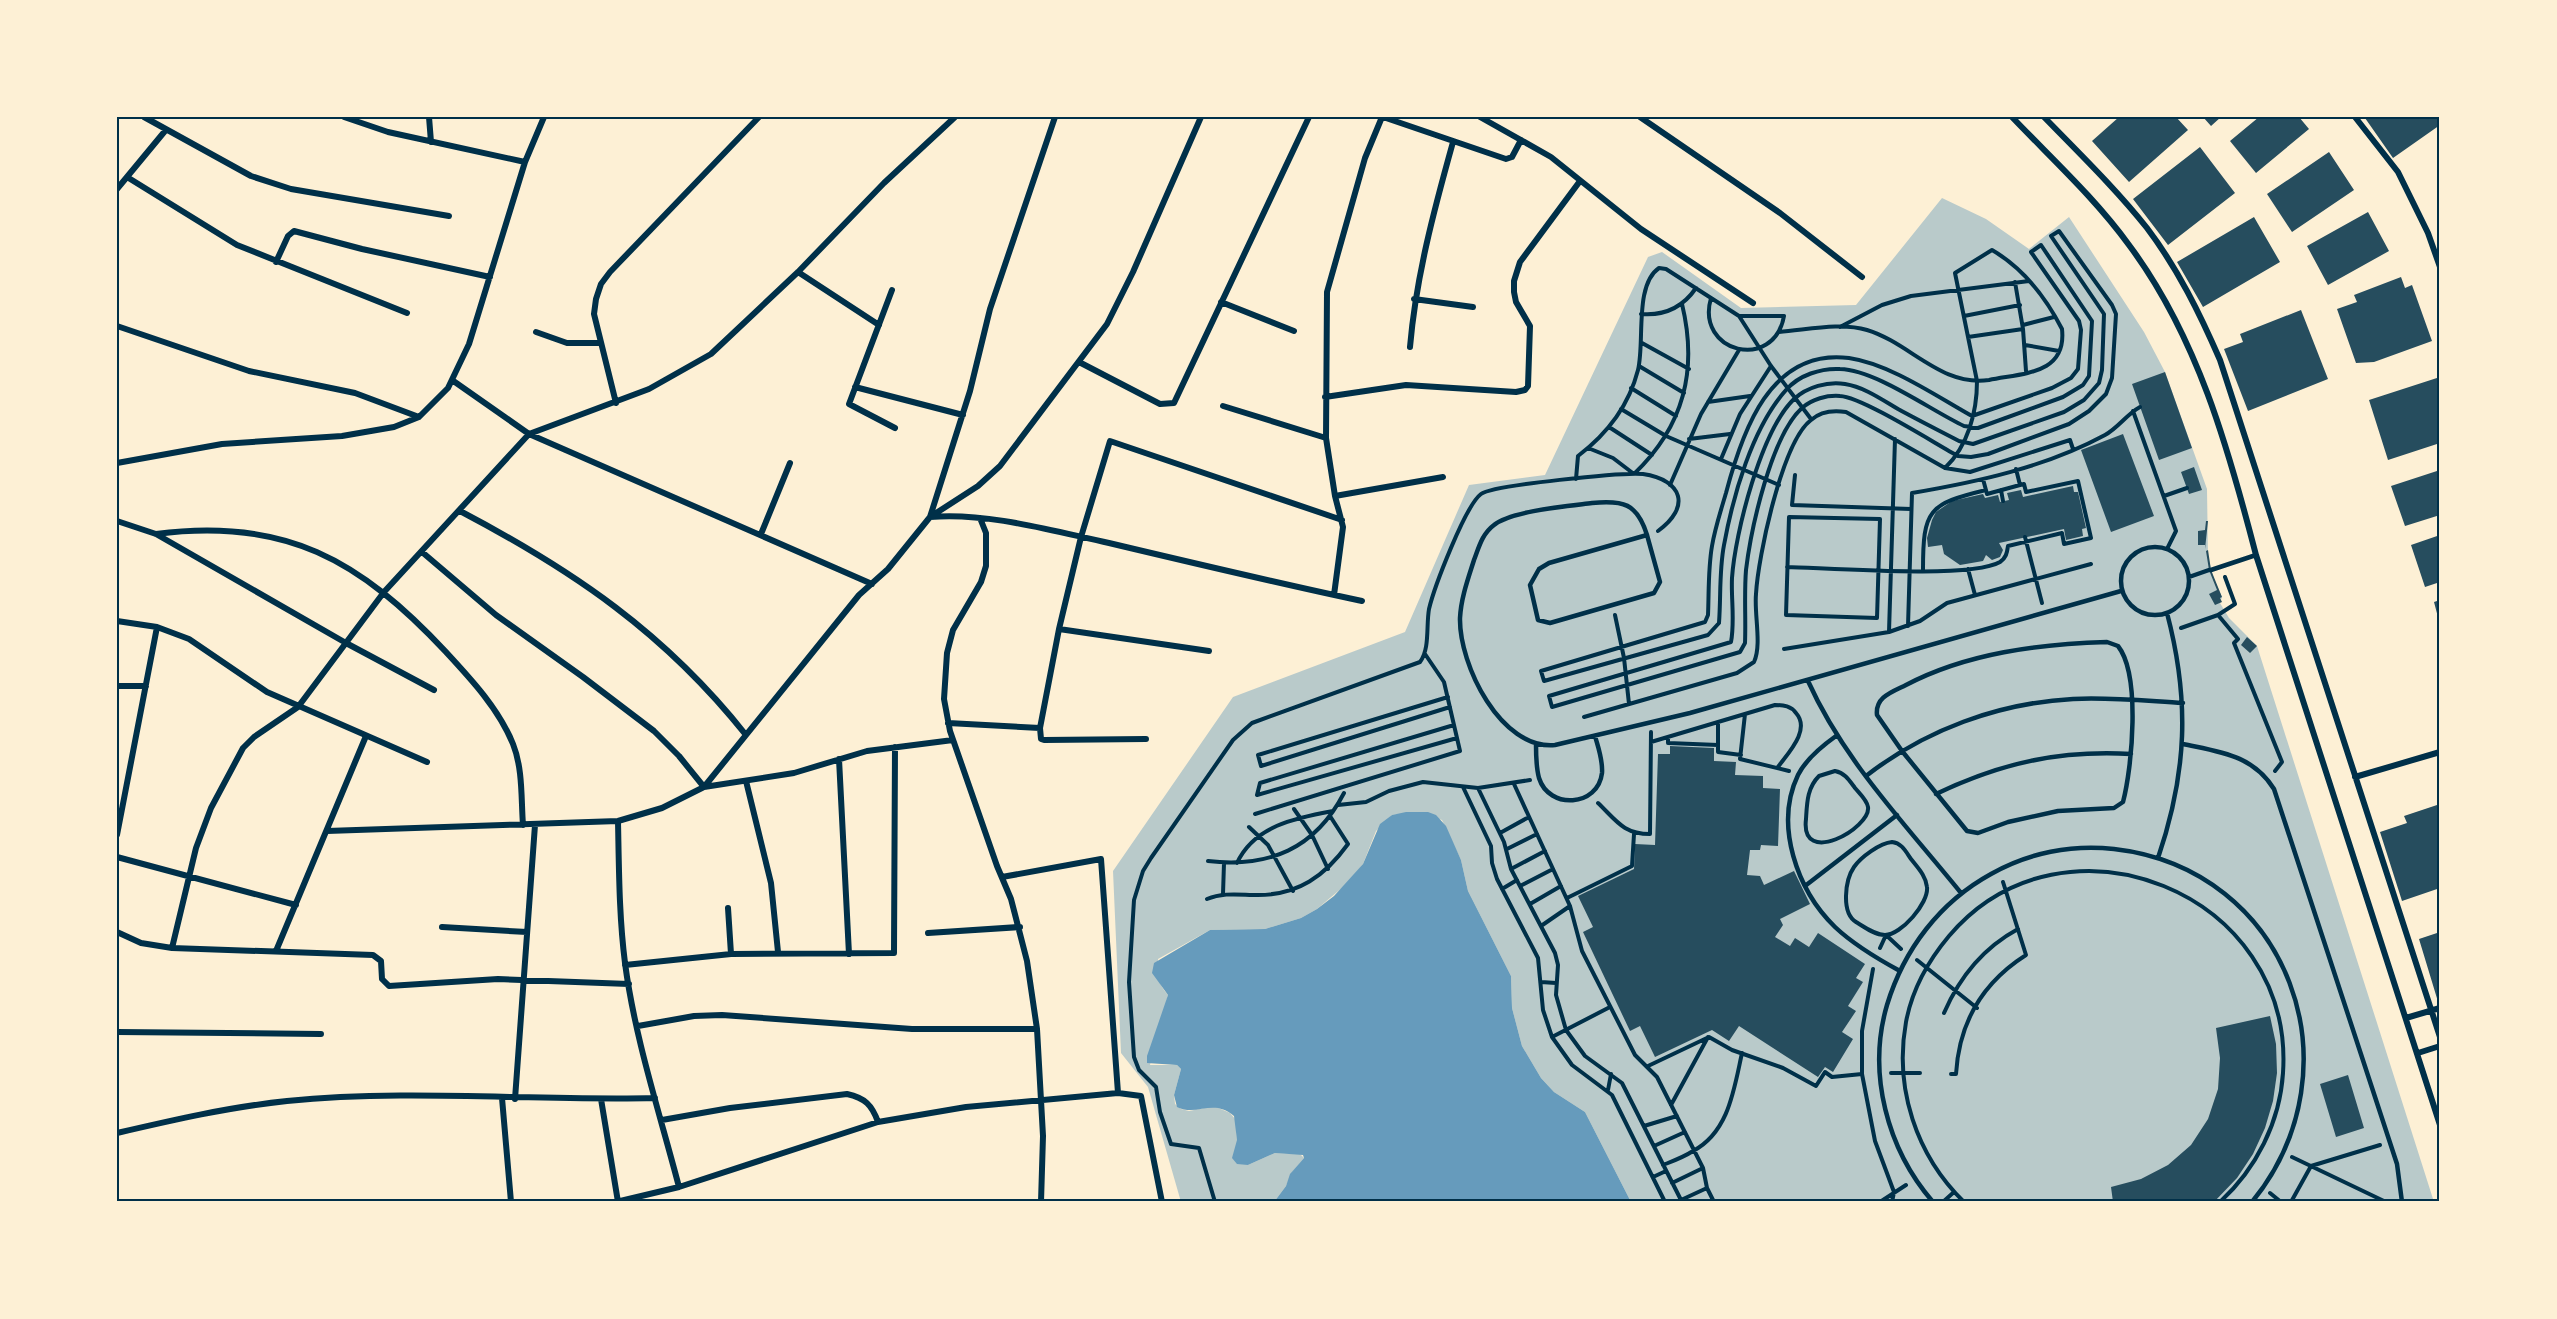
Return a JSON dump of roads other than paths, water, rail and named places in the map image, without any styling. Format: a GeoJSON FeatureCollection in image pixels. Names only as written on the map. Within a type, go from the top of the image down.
{"type":"FeatureCollection","features":[{"type":"Feature","properties":{"kind":"street"},"geometry":{"type":"LineString","coordinates":[[144,117],[251,176],[291,189],[449,216]]}},
{"type":"Feature","properties":{"kind":"street"},"geometry":{"type":"LineString","coordinates":[[344,117],[388,132],[525,162]]}},
{"type":"Feature","properties":{"kind":"street"},"geometry":{"type":"LineString","coordinates":[[429,117],[431,142]]}},
{"type":"Feature","properties":{"kind":"street"},"geometry":{"type":"LineString","coordinates":[[117,463],[222,444],[342,436],[394,427],[419,417],[448,388],[469,344],[525,162],[544,117]]}},
{"type":"Feature","properties":{"kind":"street"},"geometry":{"type":"LineString","coordinates":[[172,948],[188,876],[211,808],[243,748],[254,737],[298,707],[384,592],[529,434],[616,403],[681,372],[711,354],[798,272],[945,120],[955,117]]}},
{"type":"Feature","properties":{"kind":"street"},"geometry":{"type":"LineString","coordinates":[[930,517],[963,415],[990,309],[1055,117]]}},
{"type":"Feature","properties":{"kind":"street"},"geometry":{"type":"LineString","coordinates":[[704,787],[859,595],[903,552],[930,517],[978,486],[1000,466],[1079,362],[1113,314],[1201,117]]}},
{"type":"Feature","properties":{"kind":"street"},"geometry":{"type":"LineString","coordinates":[[1079,362],[1160,404],[1169,405],[1178,398],[1309,117]]}},
{"type":"Feature","properties":{"kind":"street"},"geometry":{"type":"LineString","coordinates":[[1334,595],[1343,527],[1335,496],[1326,438],[1327,291],[1365,158],[1383,117],[1509,159],[1521,140]]}},
{"type":"Feature","properties":{"kind":"street"},"geometry":{"type":"LineString","coordinates":[[1480,117],[1551,157],[1641,229],[1753,303]]}},
{"type":"Feature","properties":{"kind":"street"},"geometry":{"type":"LineString","coordinates":[[1641,117],[1780,213],[1862,277]]}},
{"type":"Feature","properties":{"kind":"street"},"geometry":{"type":"LineString","coordinates":[[2012,117],[2105,214],[2130,245],[2172,312],[2189,346],[2204,383],[2238,486],[2256,555],[2440,1125]]}},
{"type":"Feature","properties":{"kind":"street"},"geometry":{"type":"LineString","coordinates":[[2044,117],[2123,200],[2147,229],[2183,284],[2220,360],[2440,1037]]}},
{"type":"Feature","properties":{"kind":"street"},"geometry":{"type":"LineString","coordinates":[[2355,117],[2398,172],[2428,233],[2440,267]]}},
{"type":"Feature","properties":{"kind":"street"},"geometry":{"type":"LineString","coordinates":[[616,403],[594,314],[601,284],[635,244],[755,118]]}},
{"type":"Feature","properties":{"kind":"street"},"geometry":{"type":"LineString","coordinates":[[117,189],[165,130]]}},
{"type":"Feature","properties":{"kind":"street"},"geometry":{"type":"LineString","coordinates":[[1410,347],[1414,299],[1453,142]]}},
{"type":"Feature","properties":{"kind":"street"},"geometry":{"type":"LineString","coordinates":[[126,177],[237,245],[407,313]]}},
{"type":"Feature","properties":{"kind":"street"},"geometry":{"type":"LineString","coordinates":[[1325,397],[1406,385],[1516,392],[1525,390],[1528,386],[1530,326],[1516,302],[1514,281],[1516,272],[1520,262],[1580,181]]}},
{"type":"Feature","properties":{"kind":"street"},"geometry":{"type":"LineString","coordinates":[[276,262],[288,236],[294,231],[362,249],[490,277]]}},
{"type":"Feature","properties":{"kind":"street"},"geometry":{"type":"LineString","coordinates":[[798,272],[879,325]]}},
{"type":"Feature","properties":{"kind":"street"},"geometry":{"type":"LineString","coordinates":[[892,290],[850,401],[851,406],[895,428]]}},
{"type":"Feature","properties":{"kind":"street"},"geometry":{"type":"LineString","coordinates":[[1414,299],[1473,307]]}},
{"type":"Feature","properties":{"kind":"street"},"geometry":{"type":"LineString","coordinates":[[1221,302],[1294,331]]}},
{"type":"Feature","properties":{"kind":"street"},"geometry":{"type":"LineString","coordinates":[[117,326],[249,370],[355,393],[419,417]]}},
{"type":"Feature","properties":{"kind":"street"},"geometry":{"type":"LineString","coordinates":[[536,332],[567,343],[601,343]]}},
{"type":"Feature","properties":{"kind":"street"},"geometry":{"type":"LineString","coordinates":[[452,380],[529,434],[872,584]]}},
{"type":"Feature","properties":{"kind":"street"},"geometry":{"type":"LineString","coordinates":[[855,387],[963,415]]}},
{"type":"Feature","properties":{"kind":"street"},"geometry":{"type":"LineString","coordinates":[[1223,406],[1326,438]]}},
{"type":"Feature","properties":{"kind":"street"},"geometry":{"type":"LineString","coordinates":[[1146,739],[1041,739],[1040,728],[1059,629],[1081,537],[1110,441],[1342,520]]}},
{"type":"Feature","properties":{"kind":"street"},"geometry":{"type":"LineString","coordinates":[[761,534],[790,463]]}},
{"type":"Feature","properties":{"kind":"street"},"geometry":{"type":"LineString","coordinates":[[1335,496],[1443,477]]}},
{"type":"Feature","properties":{"kind":"street"},"geometry":{"type":"LineString","coordinates":[[460,511],[555,564],[617,608],[683,664],[713,694],[746,735]]}},
{"type":"Feature","properties":{"kind":"street"},"geometry":{"type":"LineString","coordinates":[[930,517],[947,515],[980,518],[1081,537],[1362,601]]}},
{"type":"Feature","properties":{"kind":"street"},"geometry":{"type":"LineString","coordinates":[[980,518],[986,533],[987,566],[981,582],[953,630],[947,653],[944,699],[953,740],[1020,927],[1028,961],[1037,1029],[1043,1136],[1041,1202]]}},
{"type":"Feature","properties":{"kind":"street"},"geometry":{"type":"LineString","coordinates":[[117,521],[135,529],[156,534],[346,643],[434,690]]}},
{"type":"Feature","properties":{"kind":"street"},"geometry":{"type":"LineString","coordinates":[[156,534],[190,529],[225,529],[282,539],[326,555],[356,572],[384,592],[406,610],[465,673],[506,728],[514,746],[518,764],[523,825]]}},
{"type":"Feature","properties":{"kind":"street"},"geometry":{"type":"LineString","coordinates":[[422,552],[496,615],[583,676],[654,731],[679,756],[704,787]]}},
{"type":"Feature","properties":{"kind":"street"},"geometry":{"type":"LineString","coordinates":[[117,621],[157,627],[204,647],[267,692],[426,762]]}},
{"type":"Feature","properties":{"kind":"street"},"geometry":{"type":"LineString","coordinates":[[117,835],[157,627]]}},
{"type":"Feature","properties":{"kind":"street"},"geometry":{"type":"LineString","coordinates":[[1059,629],[1209,651]]}},
{"type":"Feature","properties":{"kind":"street"},"geometry":{"type":"LineString","coordinates":[[117,686],[146,686]]}},
{"type":"Feature","properties":{"kind":"street"},"geometry":{"type":"LineString","coordinates":[[948,723],[1040,728]]}},
{"type":"Feature","properties":{"kind":"street"},"geometry":{"type":"LineString","coordinates":[[276,951],[366,736]]}},
{"type":"Feature","properties":{"kind":"street"},"geometry":{"type":"LineString","coordinates":[[327,831],[618,821],[662,808],[704,787],[794,773],[867,751],[953,740]]}},
{"type":"Feature","properties":{"kind":"street"},"geometry":{"type":"LineString","coordinates":[[625,965],[732,954],[894,953],[895,747]]}},
{"type":"Feature","properties":{"kind":"street"},"geometry":{"type":"LineString","coordinates":[[2355,777],[2440,752]]}},
{"type":"Feature","properties":{"kind":"street"},"geometry":{"type":"LineString","coordinates":[[839,759],[849,954]]}},
{"type":"Feature","properties":{"kind":"street"},"geometry":{"type":"LineString","coordinates":[[746,781],[768,872],[778,952]]}},
{"type":"Feature","properties":{"kind":"street"},"geometry":{"type":"LineString","coordinates":[[618,821],[620,900],[625,965],[655,1098],[679,1187]]}},
{"type":"Feature","properties":{"kind":"street"},"geometry":{"type":"LineString","coordinates":[[514,1099],[536,825]]}},
{"type":"Feature","properties":{"kind":"street"},"geometry":{"type":"LineString","coordinates":[[117,857],[296,905]]}},
{"type":"Feature","properties":{"kind":"street"},"geometry":{"type":"LineString","coordinates":[[1002,877],[1101,859],[1118,1093]]}},
{"type":"Feature","properties":{"kind":"street"},"geometry":{"type":"LineString","coordinates":[[728,908],[732,954]]}},
{"type":"Feature","properties":{"kind":"street"},"geometry":{"type":"LineString","coordinates":[[442,927],[527,932]]}},
{"type":"Feature","properties":{"kind":"street"},"geometry":{"type":"LineString","coordinates":[[928,933],[1020,927]]}},
{"type":"Feature","properties":{"kind":"street"},"geometry":{"type":"LineString","coordinates":[[117,932],[141,943],[172,948],[373,955],[381,961],[382,979],[384,984],[389,986],[524,979],[629,984]]}},
{"type":"Feature","properties":{"kind":"street"},"geometry":{"type":"LineString","coordinates":[[2406,1018],[2440,1008]]}},
{"type":"Feature","properties":{"kind":"street"},"geometry":{"type":"LineString","coordinates":[[638,1026],[694,1016],[722,1015],[912,1029],[1037,1029]]}},
{"type":"Feature","properties":{"kind":"street"},"geometry":{"type":"LineString","coordinates":[[117,1032],[321,1034]]}},
{"type":"Feature","properties":{"kind":"street"},"geometry":{"type":"LineString","coordinates":[[2418,1053],[2440,1046]]}},
{"type":"Feature","properties":{"kind":"street"},"geometry":{"type":"LineString","coordinates":[[601,1099],[617,1202],[679,1187],[878,1122],[927,1112],[1118,1093],[1141,1096],[1162,1202]]}},
{"type":"Feature","properties":{"kind":"street"},"geometry":{"type":"LineString","coordinates":[[662,1120],[847,1094],[858,1096],[868,1102],[878,1122]]}},
{"type":"Feature","properties":{"kind":"street"},"geometry":{"type":"LineString","coordinates":[[117,1133],[232,1108],[288,1101],[384,1096],[514,1099],[655,1098]]}},
{"type":"Feature","properties":{"kind":"street"},"geometry":{"type":"LineString","coordinates":[[502,1098],[511,1202]]}},
{"type":"Feature","properties":{"kind":"lane"},"geometry":{"type":"LineString","coordinates":[[1647,535],[1549,563],[1539,569],[1530,585],[1538,620],[1550,623],[1654,593],[1660,582],[1647,535],[1639,516],[1626,504],[1617,502],[1570,506],[1506,518],[1493,525],[1482,539],[1462,603],[1461,627],[1464,651],[1472,672],[1492,708],[1517,735],[1536,745],[1555,745],[1595,736],[1808,681],[2121,591]]}},
{"type":"Feature","properties":{"kind":"lane"},"geometry":{"type":"LineString","coordinates":[[2148,547],[2167,549],[2182,560],[2189,577],[2187,595],[2175,609],[2167,614],[2148,615],[2139,612],[2131,607],[2121,591],[2121,572],[2131,555],[2148,547]]}},
{"type":"Feature","properties":{"kind":"lane"},"geometry":{"type":"LineString","coordinates":[[2189,577],[2256,555]]}},
{"type":"Feature","properties":{"kind":"lane"},"geometry":{"type":"LineString","coordinates":[[2158,858],[2175,802],[2183,744],[2183,703],[2167,614]]}},
{"type":"Feature","properties":{"kind":"lane"},"geometry":{"type":"LineString","coordinates":[[2113,643],[2118,646],[2124,656],[2132,700],[2131,754],[2122,802],[2114,808],[2058,811],[1972,832],[1963,828],[1902,751],[1877,715],[1878,702],[1883,697],[1916,680],[1990,656],[2047,646],[2113,643]]}},
{"type":"Feature","properties":{"kind":"lane"},"geometry":{"type":"LineString","coordinates":[[1808,681],[1836,736],[1961,893]]}},
{"type":"Feature","properties":{"kind":"lane"},"geometry":{"type":"LineString","coordinates":[[1866,776],[1902,751],[1955,725],[2013,707],[2072,699],[2183,703]]}},
{"type":"Feature","properties":{"kind":"lane"},"geometry":{"type":"LineString","coordinates":[[1536,745],[1539,779],[1551,795],[1560,800],[1580,800],[1595,789],[1602,772],[1595,736]]}},
{"type":"Feature","properties":{"kind":"lane"},"geometry":{"type":"LineString","coordinates":[[1836,736],[1815,753],[1798,774],[1792,791],[1787,827],[1790,845],[1805,886],[1834,926],[1876,958],[1900,971]]}},
{"type":"Feature","properties":{"kind":"lane"},"geometry":{"type":"LineString","coordinates":[[2183,744],[2242,758],[2268,780],[2278,799],[2390,1142],[2400,1179],[2402,1202]]}},
{"type":"Feature","properties":{"kind":"lane"},"geometry":{"type":"LineString","coordinates":[[1936,794],[1965,780],[2019,762],[2074,753],[2131,754]]}},
{"type":"Feature","properties":{"kind":"lane"},"geometry":{"type":"LineString","coordinates":[[1805,886],[1897,815]]}},
{"type":"Feature","properties":{"kind":"lane"},"geometry":{"type":"LineString","coordinates":[[1933,1202],[1915,1179],[1894,1139],[1882,1096],[1880,1052],[1886,1011],[1900,971],[1908,954],[1932,921],[1961,893],[1999,870],[2040,854],[2083,848],[2127,851],[2158,858],[2200,877],[2237,905],[2267,940],[2289,979],[2301,1022],[2305,1067],[2299,1111],[2284,1153],[2264,1188],[2252,1202]]}},
{"type":"Feature","properties":{"kind":"water"},"geometry":{"type":"Polygon","coordinates":[[[1406,812],[1428,812],[1436,815],[1446,826],[1461,860],[1468,891],[1511,976],[1512,1008],[1522,1046],[1541,1078],[1554,1092],[1585,1112],[1631,1202],[1274,1202],[1286,1186],[1290,1174],[1304,1158],[1303,1155],[1275,1153],[1248,1165],[1237,1164],[1232,1158],[1237,1140],[1234,1116],[1219,1108],[1184,1110],[1177,1107],[1174,1095],[1181,1069],[1177,1065],[1147,1063],[1147,1056],[1168,995],[1152,973],[1154,963],[1210,930],[1265,929],[1301,918],[1317,909],[1334,896],[1363,864],[1380,824],[1392,815],[1406,812]]]}}]}
